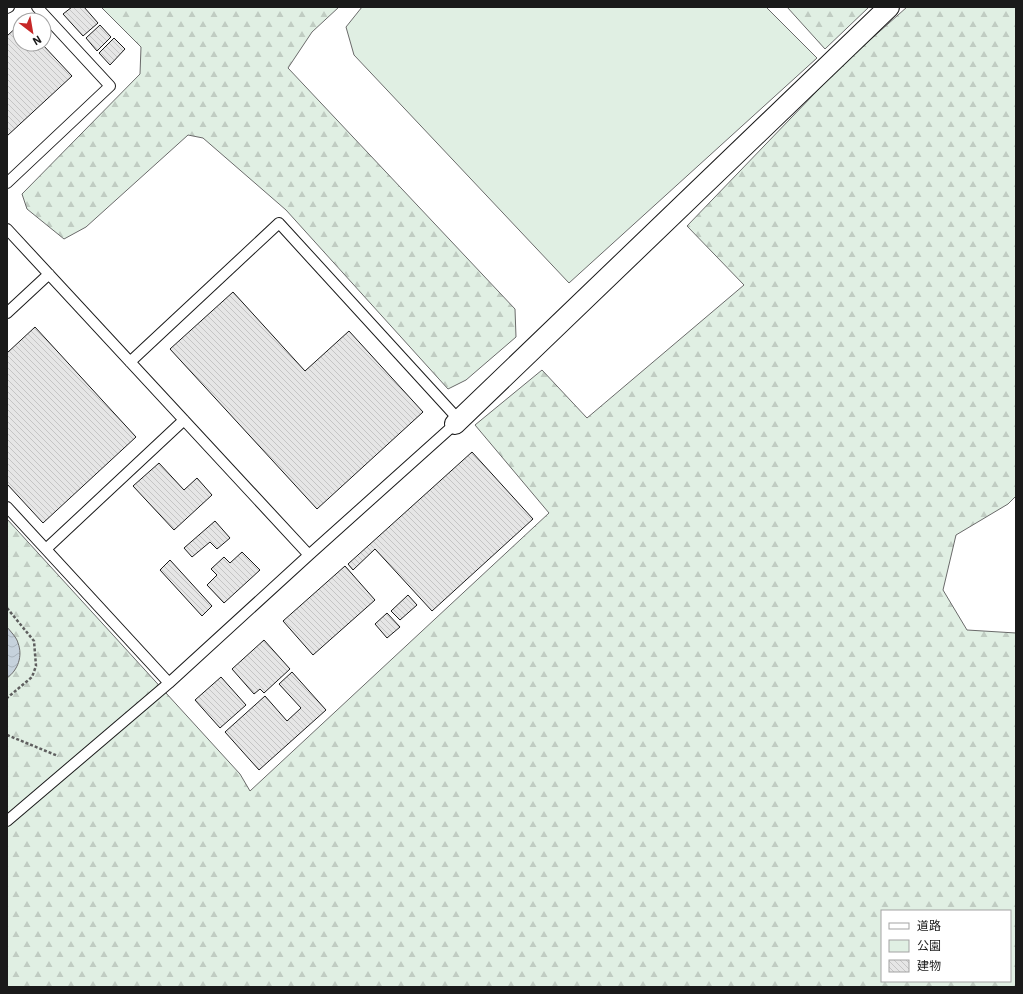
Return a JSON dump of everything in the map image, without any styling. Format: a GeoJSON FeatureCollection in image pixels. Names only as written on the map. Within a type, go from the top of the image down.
{"type":"FeatureCollection","features":[{"type":"Feature","properties":{"kind":"street"},"geometry":{"type":"LineString","coordinates":[[457,422],[889,7]]}},
{"type":"Feature","properties":{"kind":"lane"},"geometry":{"type":"LineString","coordinates":[[7,182],[110,86],[37,7]]}},
{"type":"Feature","properties":{"kind":"lane"},"geometry":{"type":"LineString","coordinates":[[7,821],[169,683],[457,422],[280,223],[130,362]]}},
{"type":"Feature","properties":{"kind":"lane"},"geometry":{"type":"LineString","coordinates":[[7,229],[309,555]]}},
{"type":"Feature","properties":{"kind":"lane"},"geometry":{"type":"LineString","coordinates":[[7,313],[49,274]]}},
{"type":"Feature","properties":{"kind":"lane"},"geometry":{"type":"LineString","coordinates":[[46,549],[184,420]]}},
{"type":"Feature","properties":{"kind":"lane"},"geometry":{"type":"LineString","coordinates":[[7,506],[169,683]]}},
{"type":"Feature","properties":{"kind":"path"},"geometry":{"type":"LineString","coordinates":[[7,608],[34,641],[36,666],[32,677],[7,698]]}},
{"type":"Feature","properties":{"kind":"path"},"geometry":{"type":"LineString","coordinates":[[7,735],[75,763]]}},
{"type":"Feature","properties":{"kind":"green space"},"geometry":{"type":"Polygon","coordinates":[[[101,7],[339,7],[312,32],[288,68],[515,309],[516,337],[466,380],[448,389],[286,210],[203,138],[188,135],[86,227],[64,239],[27,209],[22,194],[140,74],[141,47],[101,7]]]}},
{"type":"Feature","properties":{"kind":"green space"},"geometry":{"type":"Polygon","coordinates":[[[362,7],[766,7],[817,58],[569,283],[354,55],[346,27],[362,7]]]}},
{"type":"Feature","properties":{"kind":"green space"},"geometry":{"type":"Polygon","coordinates":[[[787,7],[869,7],[825,49],[787,7]]]}},
{"type":"Feature","properties":{"kind":"green space"},"geometry":{"type":"Polygon","coordinates":[[[907,7],[1016,7],[1016,496],[1008,504],[956,535],[943,590],[967,630],[1016,633],[1016,987],[7,987],[7,519],[240,774],[250,791],[549,513],[475,425],[542,370],[587,418],[744,285],[687,226],[843,64],[907,7]]]}},
{"type":"Feature","properties":{"kind":"water"},"geometry":{"type":"Polygon","coordinates":[[[7,627],[16,639],[20,658],[17,667],[7,678],[7,627]]]}},
{"type":"Feature","properties":{"kind":"building"},"geometry":{"type":"Polygon","coordinates":[[[72,7],[84,7],[98,23],[83,36],[63,14],[72,7]]]}},
{"type":"Feature","properties":{"kind":"building"},"geometry":{"type":"Polygon","coordinates":[[[100,25],[111,37],[97,51],[86,38],[100,25]]]}},
{"type":"Feature","properties":{"kind":"building"},"geometry":{"type":"Polygon","coordinates":[[[12,31],[12,52],[50,52],[72,76],[7,136],[7,36],[12,31]]]}},
{"type":"Feature","properties":{"kind":"building"},"geometry":{"type":"Polygon","coordinates":[[[114,38],[125,49],[110,65],[99,53],[114,38]]]}},
{"type":"Feature","properties":{"kind":"building"},"geometry":{"type":"Polygon","coordinates":[[[233,292],[305,371],[349,331],[423,412],[317,509],[170,349],[233,292]]]}},
{"type":"Feature","properties":{"kind":"building"},"geometry":{"type":"Polygon","coordinates":[[[35,327],[136,437],[43,523],[7,484],[7,353],[35,327]]]}},
{"type":"Feature","properties":{"kind":"building"},"geometry":{"type":"Polygon","coordinates":[[[472,452],[533,519],[432,611],[375,549],[353,570],[348,564],[472,452]]]}},
{"type":"Feature","properties":{"kind":"building"},"geometry":{"type":"Polygon","coordinates":[[[159,463],[184,490],[197,478],[212,495],[174,530],[133,486],[159,463]]]}},
{"type":"Feature","properties":{"kind":"building"},"geometry":{"type":"Polygon","coordinates":[[[215,521],[230,538],[217,549],[210,542],[192,557],[184,548],[215,521]]]}},
{"type":"Feature","properties":{"kind":"building"},"geometry":{"type":"Polygon","coordinates":[[[242,552],[260,570],[224,603],[207,585],[217,575],[211,569],[224,557],[230,563],[242,552]]]}},
{"type":"Feature","properties":{"kind":"building"},"geometry":{"type":"Polygon","coordinates":[[[170,560],[212,606],[202,616],[160,570],[170,560]]]}},
{"type":"Feature","properties":{"kind":"building"},"geometry":{"type":"Polygon","coordinates":[[[345,566],[375,600],[313,655],[283,621],[345,566]]]}},
{"type":"Feature","properties":{"kind":"building"},"geometry":{"type":"Polygon","coordinates":[[[408,595],[417,605],[400,620],[391,611],[408,595]]]}},
{"type":"Feature","properties":{"kind":"building"},"geometry":{"type":"Polygon","coordinates":[[[387,613],[400,627],[387,638],[375,624],[387,613]]]}},
{"type":"Feature","properties":{"kind":"building"},"geometry":{"type":"Polygon","coordinates":[[[264,640],[290,669],[264,693],[260,689],[254,694],[232,669],[264,640]]]}},
{"type":"Feature","properties":{"kind":"building"},"geometry":{"type":"Polygon","coordinates":[[[292,672],[326,710],[259,770],[225,732],[265,696],[287,721],[301,708],[279,684],[292,672]]]}},
{"type":"Feature","properties":{"kind":"building"},"geometry":{"type":"Polygon","coordinates":[[[221,677],[246,705],[220,728],[195,700],[221,677]]]}}]}
